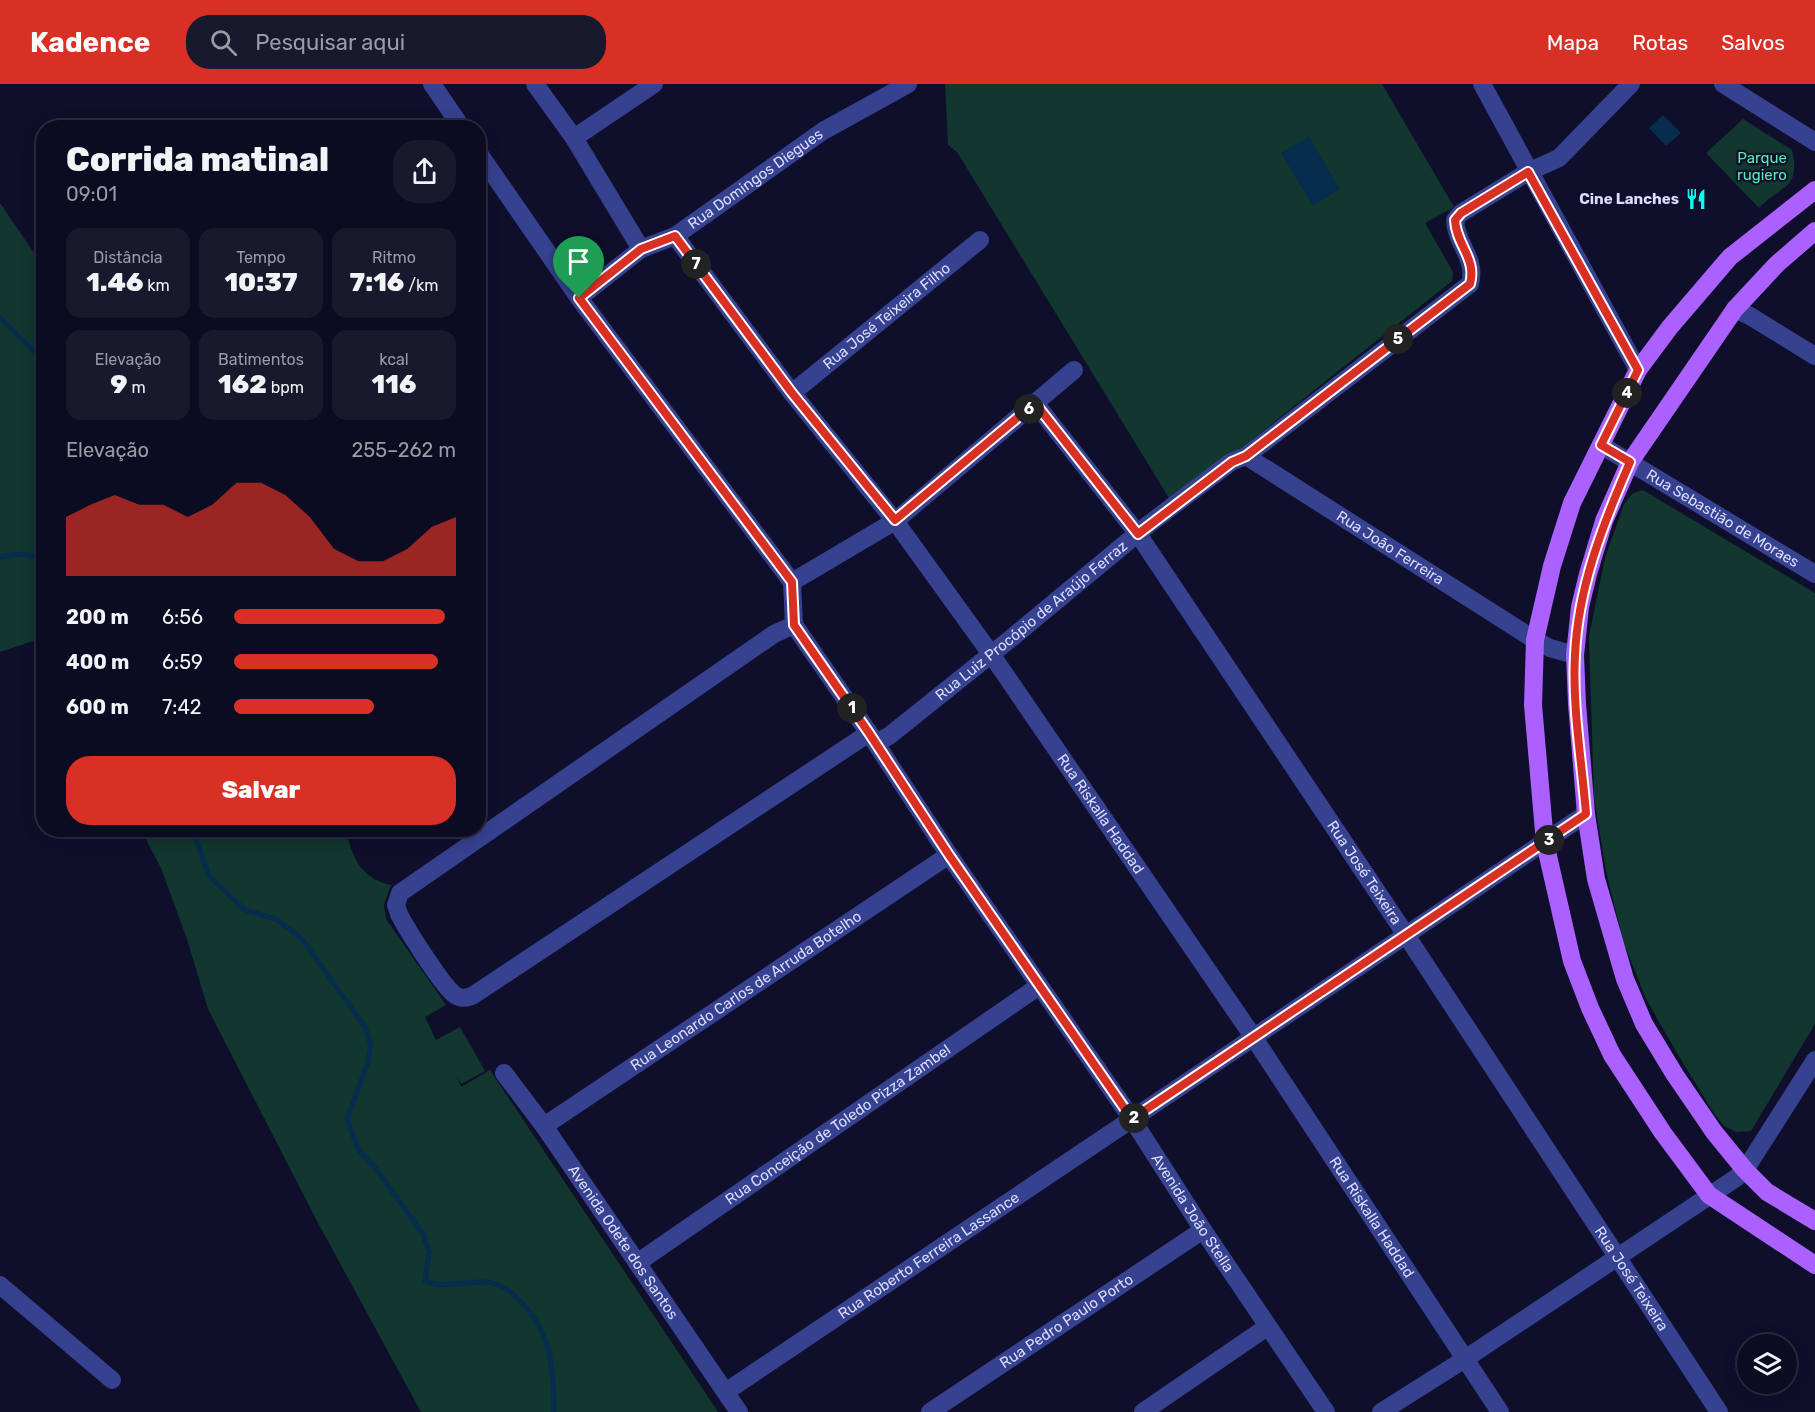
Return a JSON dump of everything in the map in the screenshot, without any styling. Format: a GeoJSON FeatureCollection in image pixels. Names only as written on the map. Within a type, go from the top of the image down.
{"type":"FeatureCollection","features":[{"type":"Feature","properties":{"kind":"main road"},"geometry":{"type":"LineString","coordinates":[[1815,190],[1730,256],[1670,327],[1638,370],[1572,503],[1552,566],[1535,640],[1533,705],[1545,843],[1572,961],[1590,1008],[1612,1055],[1663,1133],[1709,1195],[1815,1265]]}},
{"type":"Feature","properties":{"kind":"main road"},"geometry":{"type":"LineString","coordinates":[[1815,231],[1777,264],[1735,309],[1630,462],[1604,521],[1588,574],[1575,655],[1586,814],[1596,879],[1625,979],[1644,1024],[1714,1132],[1745,1170],[1767,1192],[1815,1221]]}},
{"type":"Feature","properties":{"kind":"street"},"geometry":{"type":"LineString","coordinates":[[432,84],[457,120]]}},
{"type":"Feature","properties":{"kind":"street"},"geometry":{"type":"LineString","coordinates":[[535,84],[574,138],[641,249]]}},
{"type":"Feature","properties":{"kind":"street"},"geometry":{"type":"LineString","coordinates":[[574,138],[654,84]]}},
{"type":"Feature","properties":{"kind":"street","name":"Rua Domingos Diegues"},"geometry":{"type":"LineString","coordinates":[[579,298],[641,249],[675,236],[823,131],[908,84]]}},
{"type":"Feature","properties":{"kind":"street"},"geometry":{"type":"LineString","coordinates":[[1482,84],[1638,370]]}},
{"type":"Feature","properties":{"kind":"street","name":"Rua Luiz Procópio de Araújo Ferraz"},"geometry":{"type":"LineString","coordinates":[[481,837],[400,893],[396,904],[399,914],[442,980],[455,995],[463,998],[472,996],[873,738],[889,736],[1138,534],[1232,462],[1246,456],[1470,284],[1473,272],[1468,256],[1455,232],[1455,220],[1461,213],[1528,172],[1558,158],[1631,84]]}},
{"type":"Feature","properties":{"kind":"street"},"geometry":{"type":"LineString","coordinates":[[1723,84],[1815,142]]}},
{"type":"Feature","properties":{"kind":"street"},"geometry":{"type":"LineString","coordinates":[[486,164],[579,298],[792,582],[794,625]]}},
{"type":"Feature","properties":{"kind":"street","name":"Rua Riskalla Haddad"},"geometry":{"type":"LineString","coordinates":[[675,236],[792,393],[895,520],[991,654],[1254,1038],[1500,1412]]}},
{"type":"Feature","properties":{"kind":"street","name":"Rua José Teixeira Filho"},"geometry":{"type":"LineString","coordinates":[[792,393],[980,240]]}},
{"type":"Feature","properties":{"kind":"street"},"geometry":{"type":"LineString","coordinates":[[1735,309],[1815,356]]}},
{"type":"Feature","properties":{"kind":"street"},"geometry":{"type":"LineString","coordinates":[[792,582],[895,520],[1074,370]]}},
{"type":"Feature","properties":{"kind":"street","name":"Rua José Teixeira"},"geometry":{"type":"LineString","coordinates":[[1035,403],[1138,534],[1406,935],[1719,1412]]}},
{"type":"Feature","properties":{"kind":"street","name":"Rua Sebastião de Moraes"},"geometry":{"type":"LineString","coordinates":[[1601,445],[1815,574]]}},
{"type":"Feature","properties":{"kind":"street","name":"Rua João Ferreira"},"geometry":{"type":"LineString","coordinates":[[1246,456],[1535,640],[1550,648],[1575,655]]}},
{"type":"Feature","properties":{"kind":"street","name":"Rua Luiz Procópio de Araújo Ferraz"},"geometry":{"type":"LineString","coordinates":[[486,833],[774,634],[794,625]]}},
{"type":"Feature","properties":{"kind":"street","name":"Avenida João Stella"},"geometry":{"type":"LineString","coordinates":[[794,625],[873,738],[949,855],[1132,1119],[1267,1327],[1326,1412]]}},
{"type":"Feature","properties":{"kind":"street","name":"Rua Roberto Ferreira Lassance"},"geometry":{"type":"LineString","coordinates":[[727,1391],[1586,814]]}},
{"type":"Feature","properties":{"kind":"street","name":"Rua Leonardo Carlos de Arruda Botelho"},"geometry":{"type":"LineString","coordinates":[[544,1126],[949,855]]}},
{"type":"Feature","properties":{"kind":"street","name":"Rua Conceição de Toledo Pizza Zambel"},"geometry":{"type":"LineString","coordinates":[[638,1263],[1039,986]]}},
{"type":"Feature","properties":{"kind":"street"},"geometry":{"type":"LineString","coordinates":[[1381,1412],[1619,1257],[1745,1170],[1815,1060]]}},
{"type":"Feature","properties":{"kind":"street","name":"Avenida Odete dos Santos"},"geometry":{"type":"LineString","coordinates":[[504,1073],[544,1126],[740,1412]]}},
{"type":"Feature","properties":{"kind":"street","name":"Rua Pedro Paulo Porto"},"geometry":{"type":"LineString","coordinates":[[930,1412],[1203,1230]]}},
{"type":"Feature","properties":{"kind":"street"},"geometry":{"type":"LineString","coordinates":[[0,1285],[112,1380]]}},
{"type":"Feature","properties":{"kind":"street"},"geometry":{"type":"LineString","coordinates":[[1143,1412],[1267,1327]]}},
{"type":"Feature","properties":{"kind":"green space"},"geometry":{"type":"Polygon","coordinates":[[[945,84],[1382,84],[1454,207],[1425,223],[1453,272],[1452,281],[1172,503],[957,152],[948,145],[945,84]]]}},
{"type":"Feature","properties":{"kind":"green space","name":"Parque rugiero"},"geometry":{"type":"Polygon","coordinates":[[[1743,119],[1792,150],[1794,173],[1791,180],[1759,208],[1706,153],[1743,119]]]}},
{"type":"Feature","properties":{"kind":"green space"},"geometry":{"type":"Polygon","coordinates":[[[0,203],[36,256],[36,646],[33,641],[0,652],[0,203]]]}},
{"type":"Feature","properties":{"kind":"green space"},"geometry":{"type":"Polygon","coordinates":[[[1643,490],[1815,593],[1815,1024],[1751,1131],[1737,1132],[1724,1126],[1713,1112],[1646,999],[1623,941],[1606,871],[1594,798],[1589,636],[1605,558],[1624,504],[1633,493],[1643,490]]]}},
{"type":"Feature","properties":{"kind":"green space"},"geometry":{"type":"Polygon","coordinates":[[[145,837],[348,837],[355,858],[365,872],[372,878],[391,885],[384,905],[386,919],[446,1005],[425,1017],[436,1040],[460,1027],[485,1071],[461,1084],[457,1077],[461,1087],[490,1070],[718,1412],[421,1412],[318,1223],[208,1009],[187,939],[161,868],[145,837]]]}},
{"type":"Feature","properties":{"kind":"water"},"geometry":{"type":"Polygon","coordinates":[[[1663,115],[1681,133],[1666,146],[1649,128],[1663,115]]]}},
{"type":"Feature","properties":{"kind":"water"},"geometry":{"type":"Polygon","coordinates":[[[1309,137],[1340,189],[1313,206],[1281,153],[1309,137]]]}},
{"type":"Feature","properties":{"kind":"waterway"},"geometry":{"type":"LineString","coordinates":[[0,318],[36,353]]}},
{"type":"Feature","properties":{"kind":"waterway"},"geometry":{"type":"LineString","coordinates":[[0,557],[22,554],[36,557]]}},
{"type":"Feature","properties":{"kind":"waterway"},"geometry":{"type":"LineString","coordinates":[[195,837],[209,876],[245,910],[276,919],[302,939],[365,1027],[371,1045],[367,1065],[347,1119],[358,1149],[377,1170],[423,1234],[429,1252],[425,1281],[440,1284],[477,1282],[495,1284],[517,1297],[526,1307],[541,1330],[549,1352],[554,1412]]}},
{"type":"Feature","properties":{"kind":"place","name":"Cine Lanches"},"geometry":{"type":"Point","coordinates":[1696,199]}},
{"type":"Feature","properties":{"kind":"route"},"geometry":{"type":"LineString","coordinates":[[1528,172],[1638,370],[1601,445],[1630,462],[1604,521],[1588,574],[1575,655],[1586,814],[1132,1119],[949,855],[869,733],[794,625],[792,582],[579,298],[641,249],[675,236],[792,393],[895,520],[1035,403],[1138,534],[1232,462],[1246,456],[1470,284],[1473,272],[1468,256],[1455,232],[1455,220],[1461,213],[1509,186],[1528,172]]}}]}
